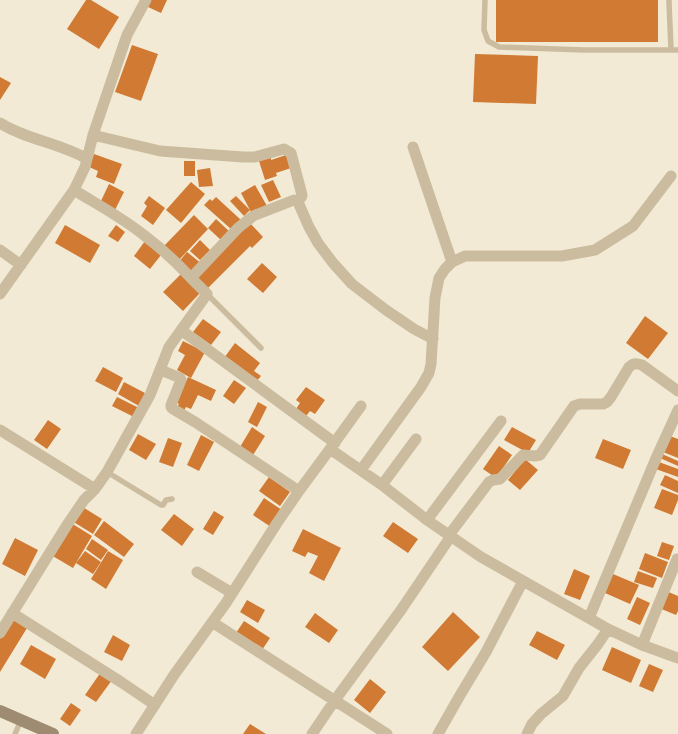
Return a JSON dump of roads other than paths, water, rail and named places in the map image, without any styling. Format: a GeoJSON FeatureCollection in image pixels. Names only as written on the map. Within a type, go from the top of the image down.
{"type":"FeatureCollection","features":[{"type":"Feature","properties":{"kind":"street"},"geometry":{"type":"LineString","coordinates":[[0,294],[74,190],[85,167],[93,135],[127,35],[146,0]]}},
{"type":"Feature","properties":{"kind":"street"},"geometry":{"type":"LineString","coordinates":[[0,123],[9,129],[75,152],[87,159]]}},
{"type":"Feature","properties":{"kind":"street"},"geometry":{"type":"LineString","coordinates":[[93,135],[167,152],[255,157],[284,149],[291,153],[302,194],[298,202]]}},
{"type":"Feature","properties":{"kind":"street"},"geometry":{"type":"LineString","coordinates":[[413,147],[452,262]]}},
{"type":"Feature","properties":{"kind":"street"},"geometry":{"type":"LineString","coordinates":[[361,470],[421,387],[429,373],[433,339],[435,298],[439,278],[452,262],[465,256],[562,256],[595,250],[634,226],[671,176]]}},
{"type":"Feature","properties":{"kind":"street"},"geometry":{"type":"LineString","coordinates":[[0,633],[67,525],[84,500],[95,489],[107,472],[150,395],[169,347],[207,294],[145,235],[74,190]]}},
{"type":"Feature","properties":{"kind":"street"},"geometry":{"type":"LineString","coordinates":[[191,278],[238,228],[253,216],[294,200],[298,202]]}},
{"type":"Feature","properties":{"kind":"street"},"geometry":{"type":"LineString","coordinates":[[298,202],[309,228],[318,243],[352,284],[386,310],[414,329],[433,339]]}},
{"type":"Feature","properties":{"kind":"street"},"geometry":{"type":"LineString","coordinates":[[0,250],[21,265]]}},
{"type":"Feature","properties":{"kind":"street"},"geometry":{"type":"LineString","coordinates":[[181,330],[361,470],[450,536],[482,557],[608,629],[642,645],[678,658]]}},
{"type":"Feature","properties":{"kind":"street"},"geometry":{"type":"LineString","coordinates":[[312,734],[401,610],[450,536],[489,482],[500,479],[523,456],[540,455],[574,406],[580,404],[603,404],[609,400],[629,367],[634,363],[642,365],[678,391]]}},
{"type":"Feature","properties":{"kind":"street"},"geometry":{"type":"LineString","coordinates":[[161,370],[180,378],[181,380],[171,405],[173,409],[299,491]]}},
{"type":"Feature","properties":{"kind":"street"},"geometry":{"type":"LineString","coordinates":[[136,734],[154,704],[232,593],[277,523],[361,406]]}},
{"type":"Feature","properties":{"kind":"street"},"geometry":{"type":"LineString","coordinates":[[589,618],[657,456],[678,410]]}},
{"type":"Feature","properties":{"kind":"street"},"geometry":{"type":"LineString","coordinates":[[427,520],[501,421]]}},
{"type":"Feature","properties":{"kind":"street"},"geometry":{"type":"LineString","coordinates":[[0,430],[95,489]]}},
{"type":"Feature","properties":{"kind":"street"},"geometry":{"type":"LineString","coordinates":[[382,485],[416,439]]}},
{"type":"Feature","properties":{"kind":"street"},"geometry":{"type":"LineString","coordinates":[[642,645],[678,559]]}},
{"type":"Feature","properties":{"kind":"street"},"geometry":{"type":"LineString","coordinates":[[197,572],[232,593]]}},
{"type":"Feature","properties":{"kind":"street"},"geometry":{"type":"LineString","coordinates":[[438,734],[486,652],[523,581]]}},
{"type":"Feature","properties":{"kind":"street"},"geometry":{"type":"LineString","coordinates":[[12,614],[154,704]]}},
{"type":"Feature","properties":{"kind":"street"},"geometry":{"type":"LineString","coordinates":[[212,622],[387,734]]}},
{"type":"Feature","properties":{"kind":"street"},"geometry":{"type":"LineString","coordinates":[[528,734],[532,724],[541,714],[563,696],[579,668],[608,629]]}},
{"type":"Feature","properties":{"kind":"street"},"geometry":{"type":"LineString","coordinates":[[0,711],[21,720],[35,730],[53,734]]}},
{"type":"Feature","properties":{"kind":"lane"},"geometry":{"type":"LineString","coordinates":[[485,0],[484,30],[488,41],[499,47],[584,50],[678,50]]}},
{"type":"Feature","properties":{"kind":"lane"},"geometry":{"type":"LineString","coordinates":[[670,0],[668,3],[670,49]]}},
{"type":"Feature","properties":{"kind":"lane"},"geometry":{"type":"LineString","coordinates":[[207,294],[261,348]]}},
{"type":"Feature","properties":{"kind":"lane"},"geometry":{"type":"LineString","coordinates":[[107,472],[161,505],[164,505],[166,500],[172,499]]}},
{"type":"Feature","properties":{"kind":"lane"},"geometry":{"type":"LineString","coordinates":[[14,734],[21,720]]}}]}
